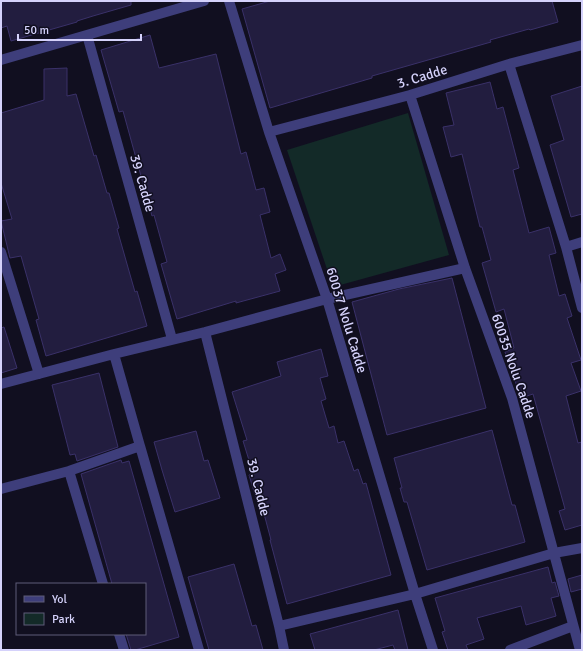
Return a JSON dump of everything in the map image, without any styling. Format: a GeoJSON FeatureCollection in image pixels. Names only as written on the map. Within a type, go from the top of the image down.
{"type":"FeatureCollection","features":[{"type":"Feature","properties":{"kind":"street"},"geometry":{"type":"LineString","coordinates":[[1,60],[204,1]]}},
{"type":"Feature","properties":{"kind":"street","name":"60037 Nolu Cadde"},"geometry":{"type":"LineString","coordinates":[[229,1],[269,132],[327,299],[433,650]]}},
{"type":"Feature","properties":{"kind":"street","name":"39. Cadde"},"geometry":{"type":"LineString","coordinates":[[87,35],[172,339]]}},
{"type":"Feature","properties":{"kind":"street","name":"3. Cadde"},"geometry":{"type":"LineString","coordinates":[[269,132],[410,95],[509,64],[582,45]]}},
{"type":"Feature","properties":{"kind":"street"},"geometry":{"type":"LineString","coordinates":[[509,64],[566,247],[582,308]]}},
{"type":"Feature","properties":{"kind":"street","name":"60035 Nolu Cadde"},"geometry":{"type":"LineString","coordinates":[[410,95],[465,268],[512,398],[580,650]]}},
{"type":"Feature","properties":{"kind":"street"},"geometry":{"type":"LineString","coordinates":[[566,247],[582,242]]}},
{"type":"Feature","properties":{"kind":"street"},"geometry":{"type":"LineString","coordinates":[[1,252],[39,374]]}},
{"type":"Feature","properties":{"kind":"street"},"geometry":{"type":"LineString","coordinates":[[1,384],[327,299],[465,268]]}},
{"type":"Feature","properties":{"kind":"street","name":"39. Cadde"},"geometry":{"type":"LineString","coordinates":[[205,332],[284,650]]}},
{"type":"Feature","properties":{"kind":"street"},"geometry":{"type":"LineString","coordinates":[[114,354],[200,650]]}},
{"type":"Feature","properties":{"kind":"street"},"geometry":{"type":"LineString","coordinates":[[1,489],[69,471],[140,446]]}},
{"type":"Feature","properties":{"kind":"street"},"geometry":{"type":"LineString","coordinates":[[69,471],[103,583]]}},
{"type":"Feature","properties":{"kind":"street"},"geometry":{"type":"LineString","coordinates":[[279,626],[415,594],[554,553],[582,548]]}},
{"type":"Feature","properties":{"kind":"street"},"geometry":{"type":"LineString","coordinates":[[510,650],[573,626]]}},
{"type":"Feature","properties":{"kind":"street"},"geometry":{"type":"LineString","coordinates":[[119,635],[124,650]]}},
{"type":"Feature","properties":{"kind":"green space"},"geometry":{"type":"Polygon","coordinates":[[[408,113],[449,255],[333,287],[287,150],[408,113]]]}},
{"type":"Feature","properties":{"kind":"building"},"geometry":{"type":"Polygon","coordinates":[[[1,1],[131,1],[131,5],[11,41],[7,26],[1,28],[1,1]]]}},
{"type":"Feature","properties":{"kind":"building"},"geometry":{"type":"Polygon","coordinates":[[[270,1],[552,1],[558,22],[490,40],[491,42],[372,76],[372,78],[270,108],[242,9],[270,1]]]}},
{"type":"Feature","properties":{"kind":"building"},"geometry":{"type":"Polygon","coordinates":[[[150,35],[159,68],[216,54],[241,154],[246,152],[256,190],[264,188],[270,212],[260,215],[271,258],[280,254],[286,270],[275,274],[280,291],[236,303],[236,301],[177,319],[161,264],[167,262],[154,215],[152,216],[123,111],[119,112],[101,50],[150,35]]]}},
{"type":"Feature","properties":{"kind":"building"},"geometry":{"type":"Polygon","coordinates":[[[67,68],[67,96],[76,94],[94,156],[96,155],[107,193],[109,193],[119,228],[117,229],[135,292],[137,291],[147,326],[46,356],[36,320],[39,319],[21,256],[10,258],[1,221],[12,219],[1,183],[1,113],[44,100],[44,69],[67,68]]]}},
{"type":"Feature","properties":{"kind":"building"},"geometry":{"type":"Polygon","coordinates":[[[490,82],[497,109],[503,107],[519,168],[513,170],[529,233],[549,227],[556,253],[549,255],[559,296],[565,294],[572,316],[567,318],[581,360],[571,363],[581,391],[566,396],[578,443],[582,442],[582,525],[565,530],[559,511],[565,509],[533,394],[521,398],[505,352],[514,348],[504,309],[496,312],[482,263],[491,260],[482,227],[480,227],[462,154],[451,157],[443,127],[454,125],[446,93],[490,82]]]}},
{"type":"Feature","properties":{"kind":"building"},"geometry":{"type":"Polygon","coordinates":[[[582,86],[582,214],[571,217],[550,145],[564,140],[551,96],[582,86]]]}},
{"type":"Feature","properties":{"kind":"building"},"geometry":{"type":"Polygon","coordinates":[[[452,278],[486,408],[387,435],[352,302],[399,289],[452,278]]]}},
{"type":"Feature","properties":{"kind":"building"},"geometry":{"type":"Polygon","coordinates":[[[4,327],[17,368],[1,373],[1,328],[4,327]]]}},
{"type":"Feature","properties":{"kind":"building"},"geometry":{"type":"Polygon","coordinates":[[[321,349],[328,376],[320,378],[326,399],[321,401],[329,428],[334,426],[338,443],[344,441],[354,471],[358,469],[363,484],[366,483],[391,575],[287,604],[263,510],[260,511],[249,475],[253,473],[243,441],[247,440],[232,392],[281,376],[277,362],[321,349]]]}},
{"type":"Feature","properties":{"kind":"building"},"geometry":{"type":"Polygon","coordinates":[[[99,373],[118,447],[77,461],[75,454],[70,455],[52,385],[99,373]]]}},
{"type":"Feature","properties":{"kind":"building"},"geometry":{"type":"Polygon","coordinates":[[[492,430],[512,505],[515,505],[525,542],[427,570],[407,502],[404,502],[394,458],[492,430]]]}},
{"type":"Feature","properties":{"kind":"building"},"geometry":{"type":"Polygon","coordinates":[[[196,431],[204,461],[208,460],[220,498],[175,512],[154,442],[196,431]]]}},
{"type":"Feature","properties":{"kind":"building"},"geometry":{"type":"Polygon","coordinates":[[[121,460],[122,463],[129,461],[179,637],[131,650],[126,635],[146,635],[146,583],[112,583],[81,474],[121,460]]]}},
{"type":"Feature","properties":{"kind":"building"},"geometry":{"type":"Polygon","coordinates":[[[234,564],[252,626],[256,625],[263,650],[209,650],[188,577],[234,564]]]}},
{"type":"Feature","properties":{"kind":"building"},"geometry":{"type":"Polygon","coordinates":[[[548,567],[552,583],[555,582],[559,596],[551,598],[556,616],[526,625],[521,606],[477,618],[484,639],[466,645],[468,650],[448,650],[442,632],[445,631],[435,598],[548,567]]]}},
{"type":"Feature","properties":{"kind":"building"},"geometry":{"type":"Polygon","coordinates":[[[582,575],[582,589],[571,592],[568,579],[582,575]]]}},
{"type":"Feature","properties":{"kind":"building"},"geometry":{"type":"Polygon","coordinates":[[[398,610],[408,650],[395,650],[393,645],[374,650],[315,650],[310,634],[398,610]]]}}]}
